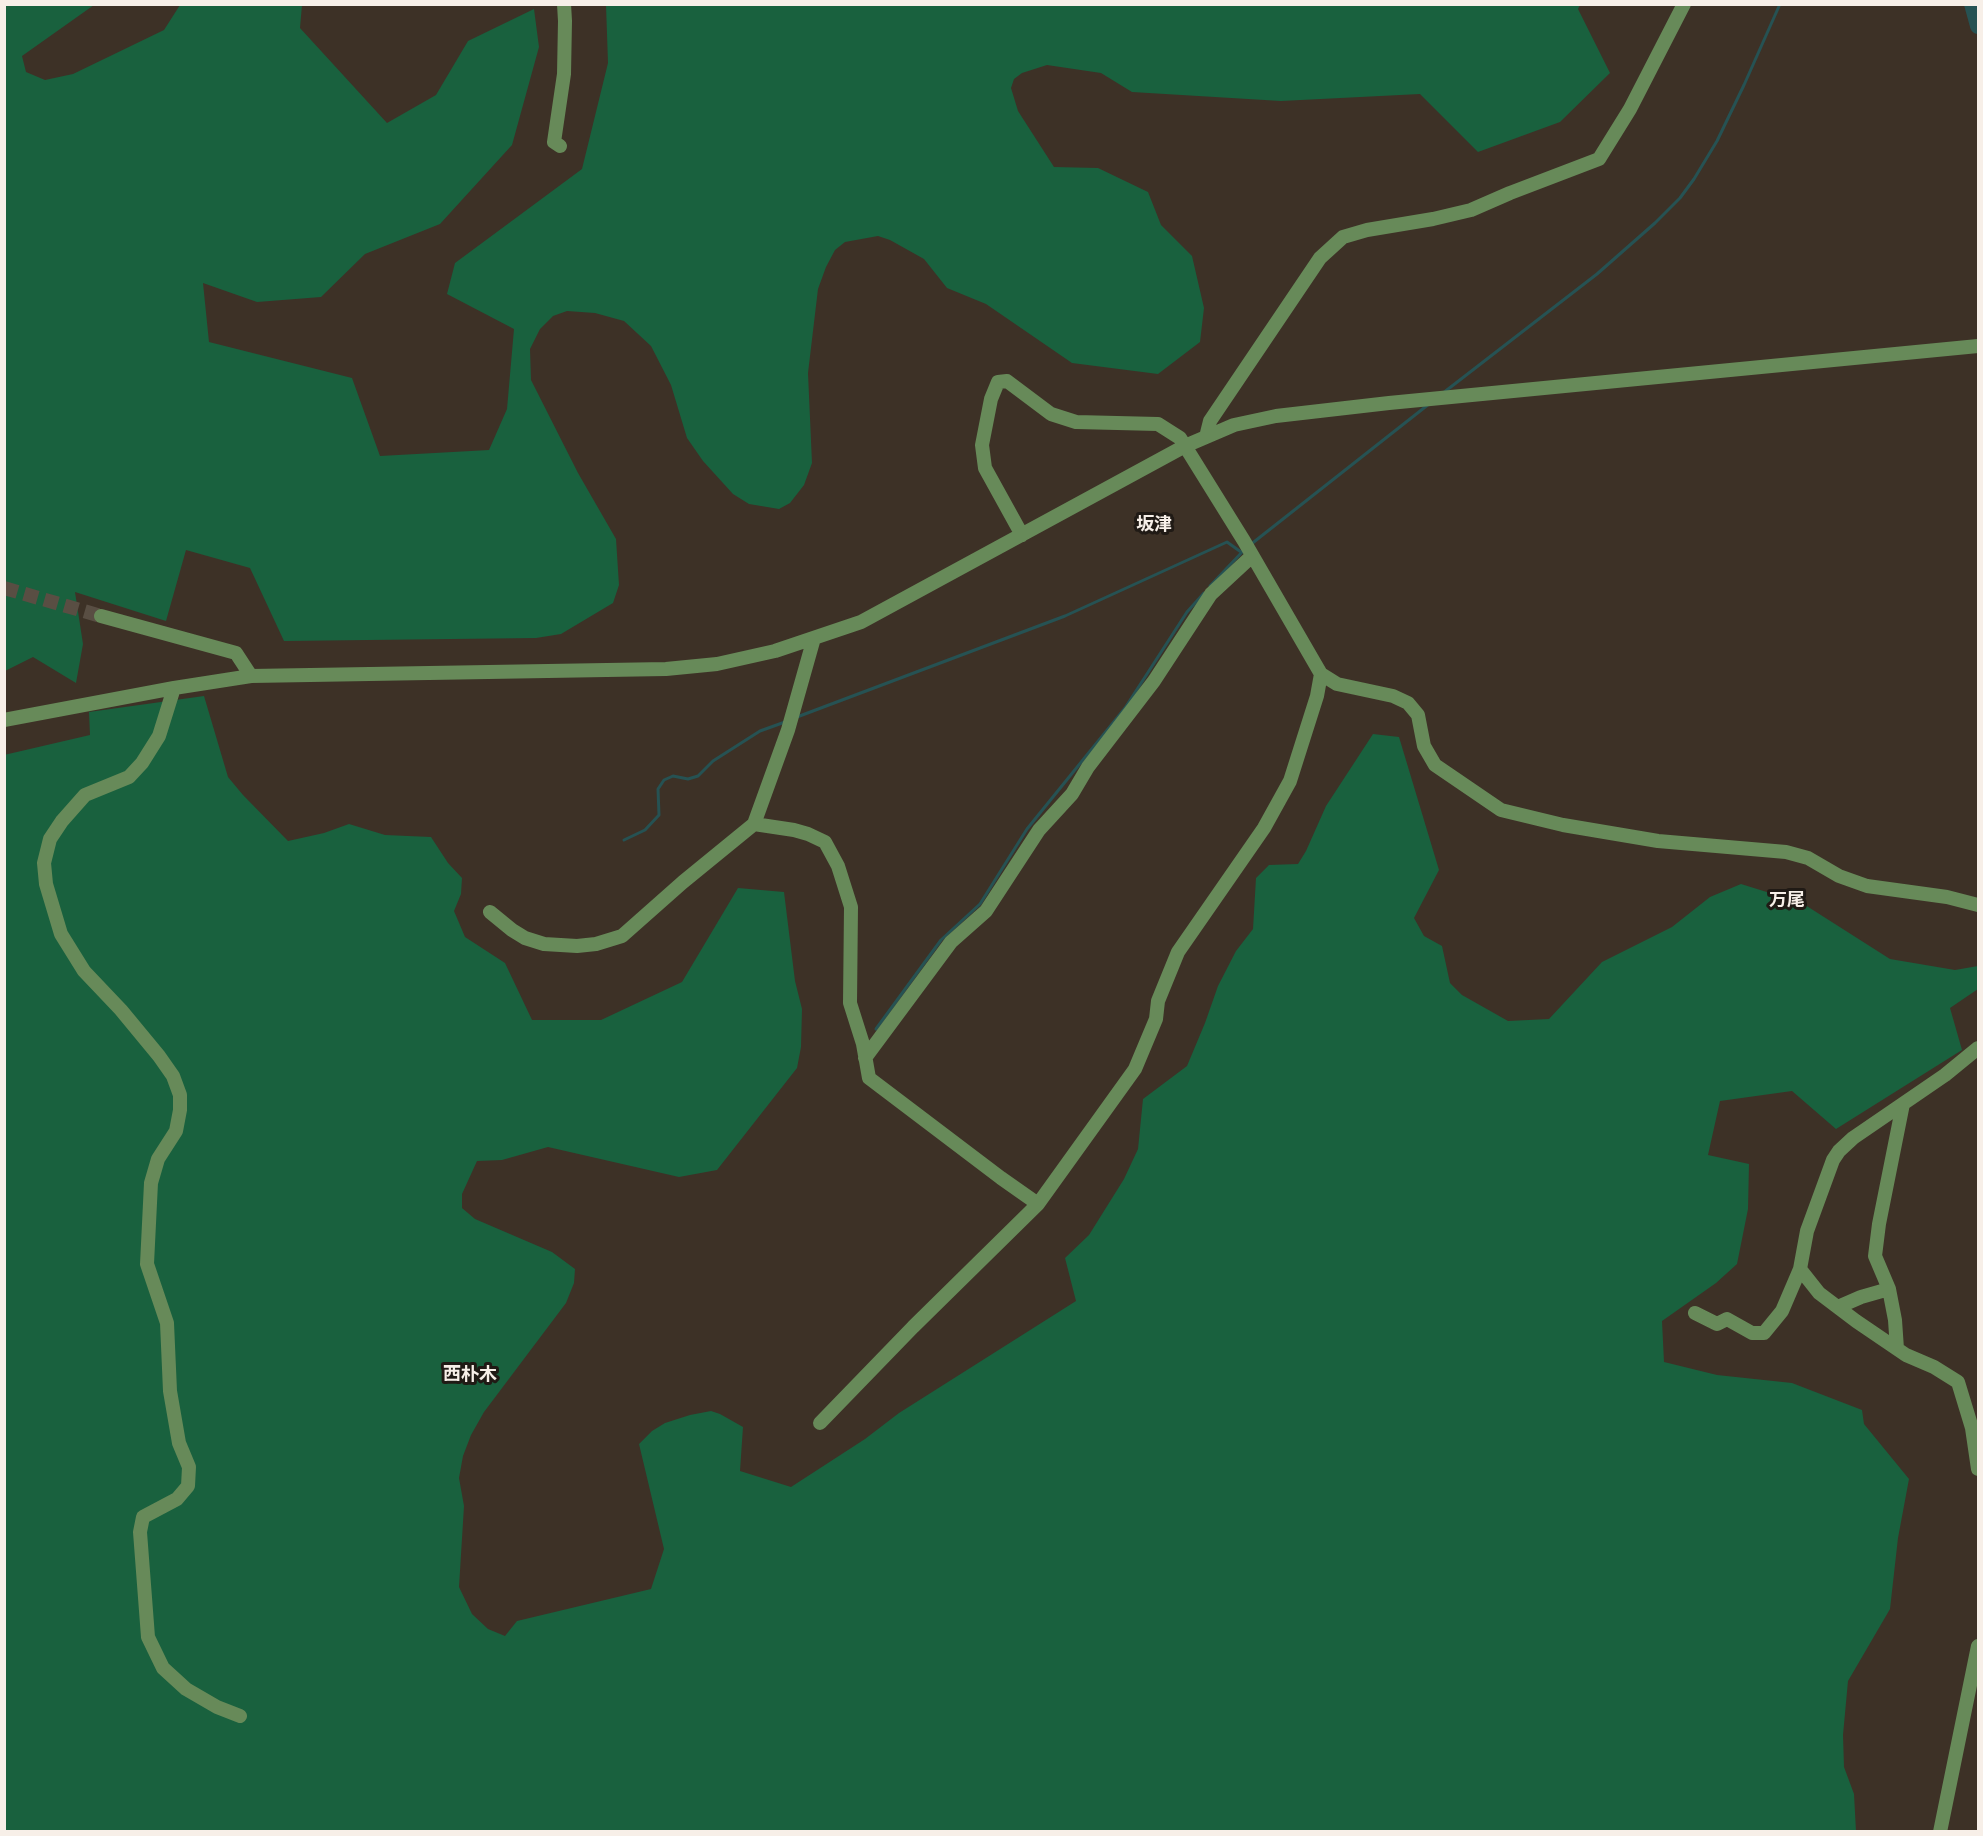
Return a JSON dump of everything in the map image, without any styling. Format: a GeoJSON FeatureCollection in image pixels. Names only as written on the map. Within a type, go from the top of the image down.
{"type":"FeatureCollection","features":[{"type":"Feature","properties":{"kind":"street"},"geometry":{"type":"LineString","coordinates":[[560,146],[555,142],[564,74],[564,4]]}},
{"type":"Feature","properties":{"kind":"street"},"geometry":{"type":"LineString","coordinates":[[1206,437],[1210,421],[1313,268],[1320,258],[1343,237],[1367,230],[1471,210],[1599,159],[1630,109],[1684,4]]}},
{"type":"Feature","properties":{"kind":"street"},"geometry":{"type":"LineString","coordinates":[[4,720],[251,676],[666,669],[717,664],[775,651],[861,622],[1185,446],[1234,425],[1275,416],[1978,346]]}},
{"type":"Feature","properties":{"kind":"street"},"geometry":{"type":"LineString","coordinates":[[1022,535],[985,468],[982,445],[991,399],[998,382],[1007,381],[1051,414],[1076,422],[1158,424],[1180,438],[1321,674],[1337,684],[1393,696],[1408,703],[1418,715],[1424,746],[1435,765],[1501,810],[1563,825],[1658,841],[1786,852],[1808,858],[1839,876],[1867,886],[1947,897],[1978,905]]}},
{"type":"Feature","properties":{"kind":"street"},"geometry":{"type":"LineString","coordinates":[[865,1058],[951,942],[986,911],[1038,830],[1072,794],[1088,767],[1154,681],[1211,594],[1249,550]]}},
{"type":"Feature","properties":{"kind":"street"},"geometry":{"type":"LineString","coordinates":[[101,616],[236,653],[251,676]]}},
{"type":"Feature","properties":{"kind":"street"},"geometry":{"type":"LineString","coordinates":[[490,912],[525,938],[544,944],[596,945],[622,936],[690,875],[754,824],[788,730],[814,638]]}},
{"type":"Feature","properties":{"kind":"street"},"geometry":{"type":"LineString","coordinates":[[819,1423],[1038,1204],[1135,1069],[1156,1019],[1158,1001],[1178,952],[1264,828],[1290,781],[1317,696],[1321,674]]}},
{"type":"Feature","properties":{"kind":"street"},"geometry":{"type":"LineString","coordinates":[[174,688],[159,736],[142,763],[129,777],[85,795],[62,821],[50,839],[44,863],[46,884],[62,934],[84,971],[121,1010],[159,1056],[173,1076],[180,1095],[176,1131],[158,1159],[151,1183],[147,1264],[167,1323],[170,1391],[178,1443],[189,1467],[188,1486],[177,1498],[143,1517],[140,1532],[148,1637],[163,1668],[186,1689],[240,1716]]}},
{"type":"Feature","properties":{"kind":"street"},"geometry":{"type":"LineString","coordinates":[[754,824],[808,834],[825,842],[838,866],[851,907],[850,1003],[863,1044],[868,1078],[1038,1204]]}},
{"type":"Feature","properties":{"kind":"street"},"geometry":{"type":"LineString","coordinates":[[1695,1313],[1717,1324],[1727,1319],[1752,1333],[1764,1333],[1782,1311],[1800,1269],[1804,1240],[1833,1160],[1853,1138],[1945,1076],[1978,1048]]}},
{"type":"Feature","properties":{"kind":"street"},"geometry":{"type":"LineString","coordinates":[[1897,1349],[1895,1320],[1889,1289],[1875,1256],[1879,1224],[1903,1104]]}},
{"type":"Feature","properties":{"kind":"street"},"geometry":{"type":"LineString","coordinates":[[1800,1269],[1819,1293],[1838,1307],[1906,1355],[1934,1367],[1958,1382],[1972,1428],[1978,1469]]}},
{"type":"Feature","properties":{"kind":"street"},"geometry":{"type":"LineString","coordinates":[[1838,1307],[1889,1289]]}},
{"type":"Feature","properties":{"kind":"street"},"geometry":{"type":"LineString","coordinates":[[1940,1832],[1978,1646]]}},
{"type":"Feature","properties":{"kind":"green space"},"geometry":{"type":"Polygon","coordinates":[[[5,4],[94,5],[22,56],[26,72],[45,80],[73,74],[164,30],[180,5],[302,5],[300,28],[387,123],[436,95],[468,41],[534,9],[539,47],[512,145],[440,224],[365,254],[321,297],[257,302],[203,283],[209,342],[352,378],[380,456],[489,450],[507,409],[514,329],[447,294],[455,263],[582,169],[608,63],[606,5],[1580,5],[1578,9],[1610,73],[1560,122],[1478,152],[1420,94],[1281,101],[1132,92],[1101,73],[1047,65],[1022,73],[1014,79],[1011,88],[1018,111],[1054,167],[1098,168],[1148,192],[1161,225],[1192,256],[1204,308],[1200,342],[1158,374],[1072,363],[986,304],[947,288],[924,259],[890,240],[878,236],[845,242],[835,250],[818,289],[808,373],[812,463],[804,485],[790,503],[779,509],[749,504],[733,494],[703,461],[687,438],[671,385],[651,346],[624,321],[595,313],[567,311],[553,316],[540,329],[530,349],[531,380],[578,473],[616,539],[619,585],[613,603],[561,634],[536,638],[284,641],[250,568],[186,550],[166,621],[75,592],[83,644],[76,683],[33,657],[5,671],[5,4]]]}},
{"type":"Feature","properties":{"kind":"green space"},"geometry":{"type":"Polygon","coordinates":[[[204,696],[228,777],[288,841],[324,833],[349,824],[385,835],[431,837],[448,863],[462,878],[461,894],[454,911],[465,937],[505,963],[532,1020],[601,1020],[682,982],[738,888],[784,892],[795,981],[802,1009],[801,1047],[797,1068],[717,1170],[679,1177],[548,1147],[502,1160],[477,1161],[462,1194],[462,1208],[475,1219],[552,1252],[575,1269],[574,1283],[566,1303],[484,1412],[471,1435],[463,1456],[459,1478],[464,1506],[459,1587],[472,1614],[488,1629],[505,1636],[517,1621],[651,1589],[664,1549],[639,1444],[652,1431],[665,1423],[711,1411],[720,1414],[743,1427],[740,1471],[791,1487],[865,1439],[899,1413],[1076,1301],[1065,1258],[1089,1235],[1124,1179],[1138,1149],[1143,1099],[1187,1066],[1218,986],[1236,951],[1253,929],[1256,878],[1269,865],[1298,864],[1326,806],[1373,734],[1399,737],[1439,870],[1414,918],[1424,936],[1442,946],[1450,983],[1462,995],[1508,1021],[1549,1019],[1602,962],[1672,927],[1710,897],[1741,884],[1802,903],[1890,959],[1955,970],[1978,966],[1978,989],[1950,1008],[1962,1050],[1836,1129],[1792,1091],[1720,1101],[1708,1155],[1749,1164],[1748,1209],[1737,1264],[1716,1283],[1662,1321],[1664,1362],[1717,1375],[1792,1383],[1862,1410],[1864,1424],[1909,1479],[1898,1538],[1890,1609],[1848,1681],[1843,1735],[1844,1767],[1854,1794],[1856,1831],[5,1831],[4,755],[90,735],[89,712],[204,696]]]}},
{"type":"Feature","properties":{"kind":"waterway"},"geometry":{"type":"LineString","coordinates":[[1443,393],[1597,274],[1680,198],[1717,141],[1780,4]]}},
{"type":"Feature","properties":{"kind":"waterway"},"geometry":{"type":"LineString","coordinates":[[1972,4],[1978,26]]}},
{"type":"Feature","properties":{"kind":"waterway"},"geometry":{"type":"LineString","coordinates":[[1250,545],[1429,404]]}},
{"type":"Feature","properties":{"kind":"waterway"},"geometry":{"type":"LineString","coordinates":[[797,717],[1065,616],[1227,542],[1241,552]]}},
{"type":"Feature","properties":{"kind":"waterway"},"geometry":{"type":"LineString","coordinates":[[1210,586],[1245,549]]}},
{"type":"Feature","properties":{"kind":"waterway"},"geometry":{"type":"LineString","coordinates":[[876,1029],[941,940],[980,904],[1027,829],[1125,708],[1187,612],[1204,593]]}},
{"type":"Feature","properties":{"kind":"waterway"},"geometry":{"type":"LineString","coordinates":[[624,840],[645,830],[659,815],[658,789],[664,780],[673,776],[688,779],[698,776],[713,761],[760,731],[785,722]]}},
{"type":"Feature","properties":{"kind":"tunnel"},"geometry":{"type":"LineString","coordinates":[[4,588],[101,616]]}},
{"type":"Feature","properties":{"kind":"district","name":"坂津"},"geometry":{"type":"Point","coordinates":[1154,525]}},
{"type":"Feature","properties":{"kind":"district","name":"万尾"},"geometry":{"type":"Point","coordinates":[1787,901]}},
{"type":"Feature","properties":{"kind":"district","name":"西朴木"},"geometry":{"type":"Point","coordinates":[470,1375]}}]}
